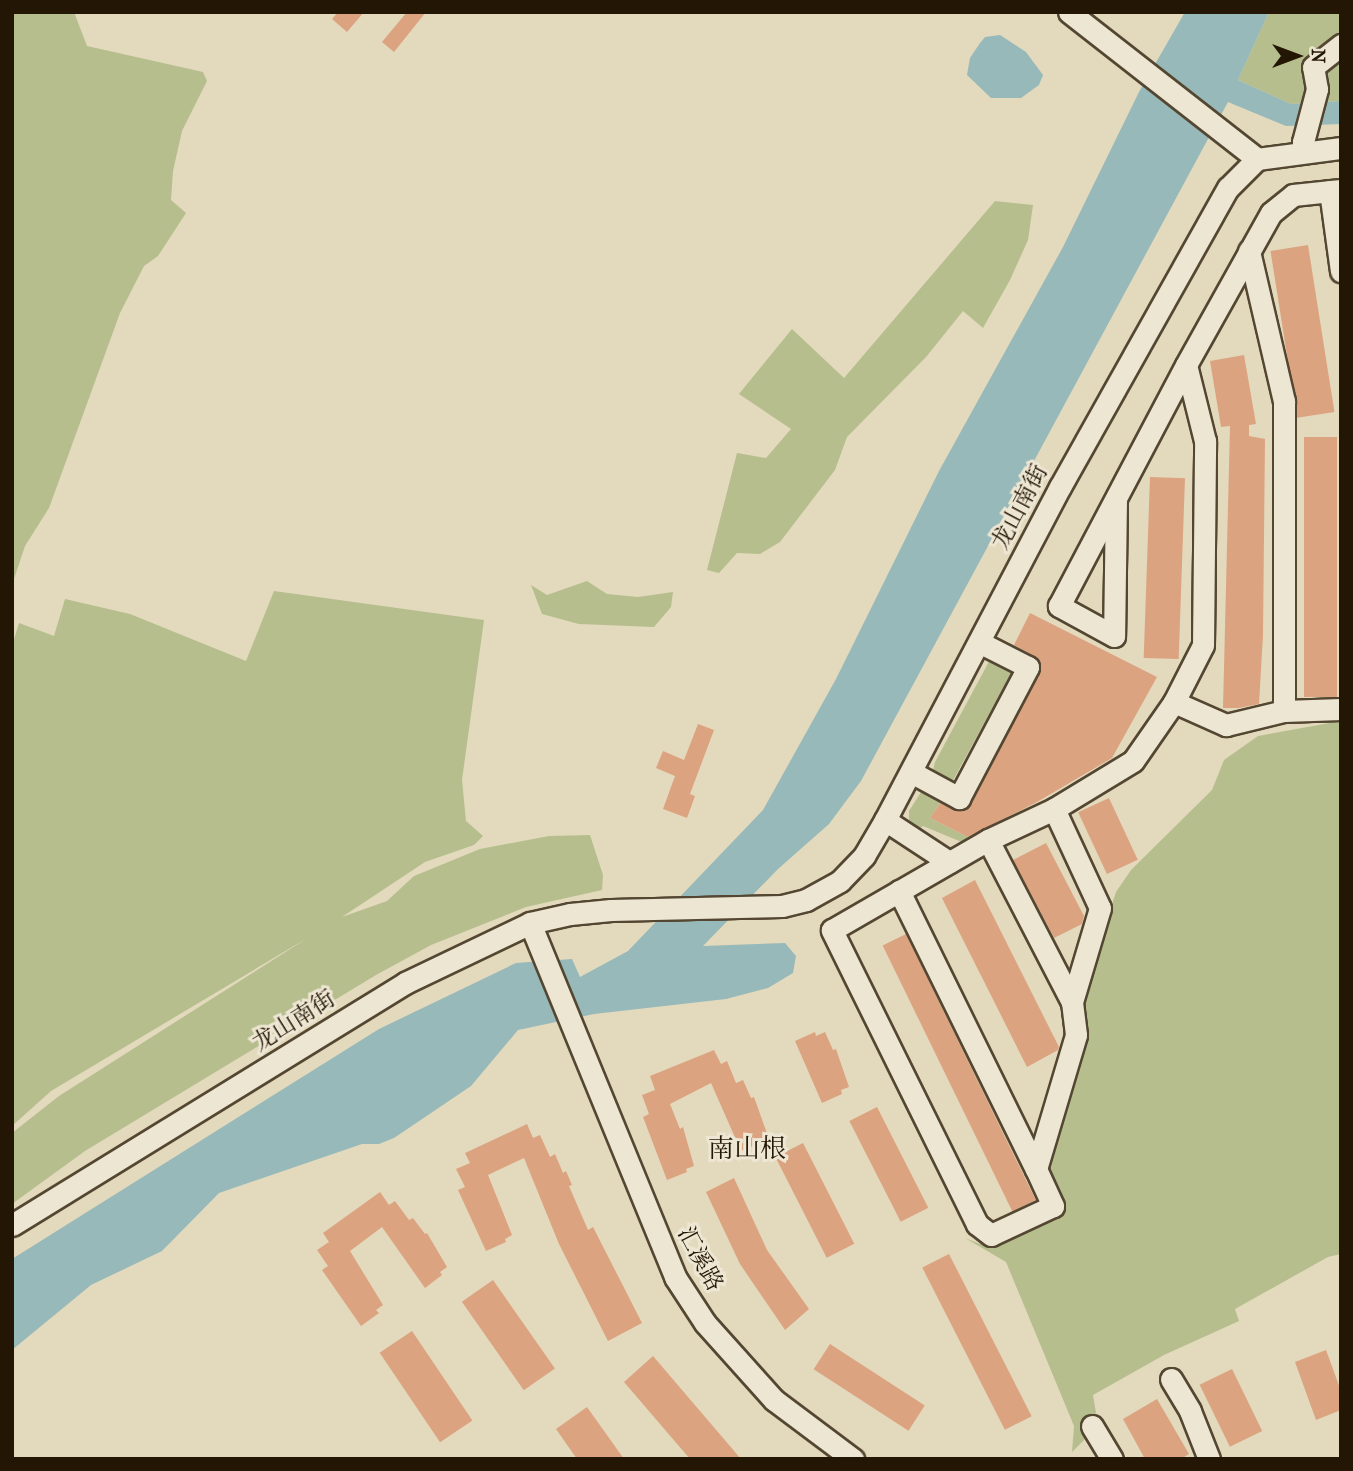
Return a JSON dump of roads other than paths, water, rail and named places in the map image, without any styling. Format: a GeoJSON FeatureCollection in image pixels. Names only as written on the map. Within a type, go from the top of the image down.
{"type":"FeatureCollection","features":[{"type":"Feature","properties":{"kind":"street"},"geometry":{"type":"LineString","coordinates":[[1069,12],[1257,159],[1341,149]]}},
{"type":"Feature","properties":{"kind":"street"},"geometry":{"type":"LineString","coordinates":[[1304,152],[1303,142],[1317,89],[1313,67],[1341,46]]}},
{"type":"Feature","properties":{"kind":"street","name":"龙山南街"},"geometry":{"type":"LineString","coordinates":[[12,1225],[405,984],[530,923],[570,914],[623,910],[757,908],[806,900],[830,888],[863,856],[885,820],[1133,354],[1228,188],[1257,159]]}},
{"type":"Feature","properties":{"kind":"street"},"geometry":{"type":"LineString","coordinates":[[1116,499],[1114,636],[1059,606],[1186,365],[1271,213],[1293,195],[1335,190],[1341,271]]}},
{"type":"Feature","properties":{"kind":"street"},"geometry":{"type":"LineString","coordinates":[[1249,251],[1284,401],[1283,711]]}},
{"type":"Feature","properties":{"kind":"street"},"geometry":{"type":"LineString","coordinates":[[900,891],[1053,1206],[991,1235],[977,1224],[831,930],[988,840],[1054,808],[1133,761],[1174,702],[1203,645],[1205,441],[1186,365]]}},
{"type":"Feature","properties":{"kind":"street"},"geometry":{"type":"LineString","coordinates":[[911,772],[959,798],[978,763],[1028,667],[979,642]]}},
{"type":"Feature","properties":{"kind":"street"},"geometry":{"type":"LineString","coordinates":[[1174,702],[1226,725],[1283,711],[1341,709]]}},
{"type":"Feature","properties":{"kind":"street"},"geometry":{"type":"LineString","coordinates":[[1054,808],[1100,908],[1072,1002]]}},
{"type":"Feature","properties":{"kind":"street"},"geometry":{"type":"LineString","coordinates":[[885,820],[949,862]]}},
{"type":"Feature","properties":{"kind":"street"},"geometry":{"type":"LineString","coordinates":[[988,840],[1072,1002],[1076,1034],[1035,1169]]}},
{"type":"Feature","properties":{"kind":"street","name":"汇溪路"},"geometry":{"type":"LineString","coordinates":[[530,923],[675,1277],[705,1323],[774,1400],[853,1459]]}},
{"type":"Feature","properties":{"kind":"street"},"geometry":{"type":"LineString","coordinates":[[1171,1379],[1190,1410],[1209,1459]]}},
{"type":"Feature","properties":{"kind":"street"},"geometry":{"type":"LineString","coordinates":[[1092,1426],[1112,1459]]}},
{"type":"Feature","properties":{"kind":"water"},"geometry":{"type":"Polygon","coordinates":[[[1185,12],[1269,12],[1238,80],[1291,104],[1341,101],[1341,124],[1286,126],[1228,102],[861,781],[829,824],[778,869],[703,946],[785,943],[796,956],[793,973],[768,988],[726,999],[594,1014],[518,1030],[471,1086],[394,1138],[379,1144],[362,1144],[219,1193],[162,1251],[91,1285],[12,1350],[12,1259],[379,1029],[516,963],[572,959],[580,977],[628,951],[763,810],[836,679],[939,471],[1063,247],[1139,92],[1185,12]]]}},
{"type":"Feature","properties":{"kind":"water"},"geometry":{"type":"Polygon","coordinates":[[[1000,35],[1026,52],[1043,75],[1039,85],[1021,98],[991,98],[967,75],[970,58],[980,43],[985,37],[1000,35]]]}},
{"type":"Feature","properties":{"kind":"district","name":"南山根"},"geometry":{"type":"Point","coordinates":[747,1149]}}]}
